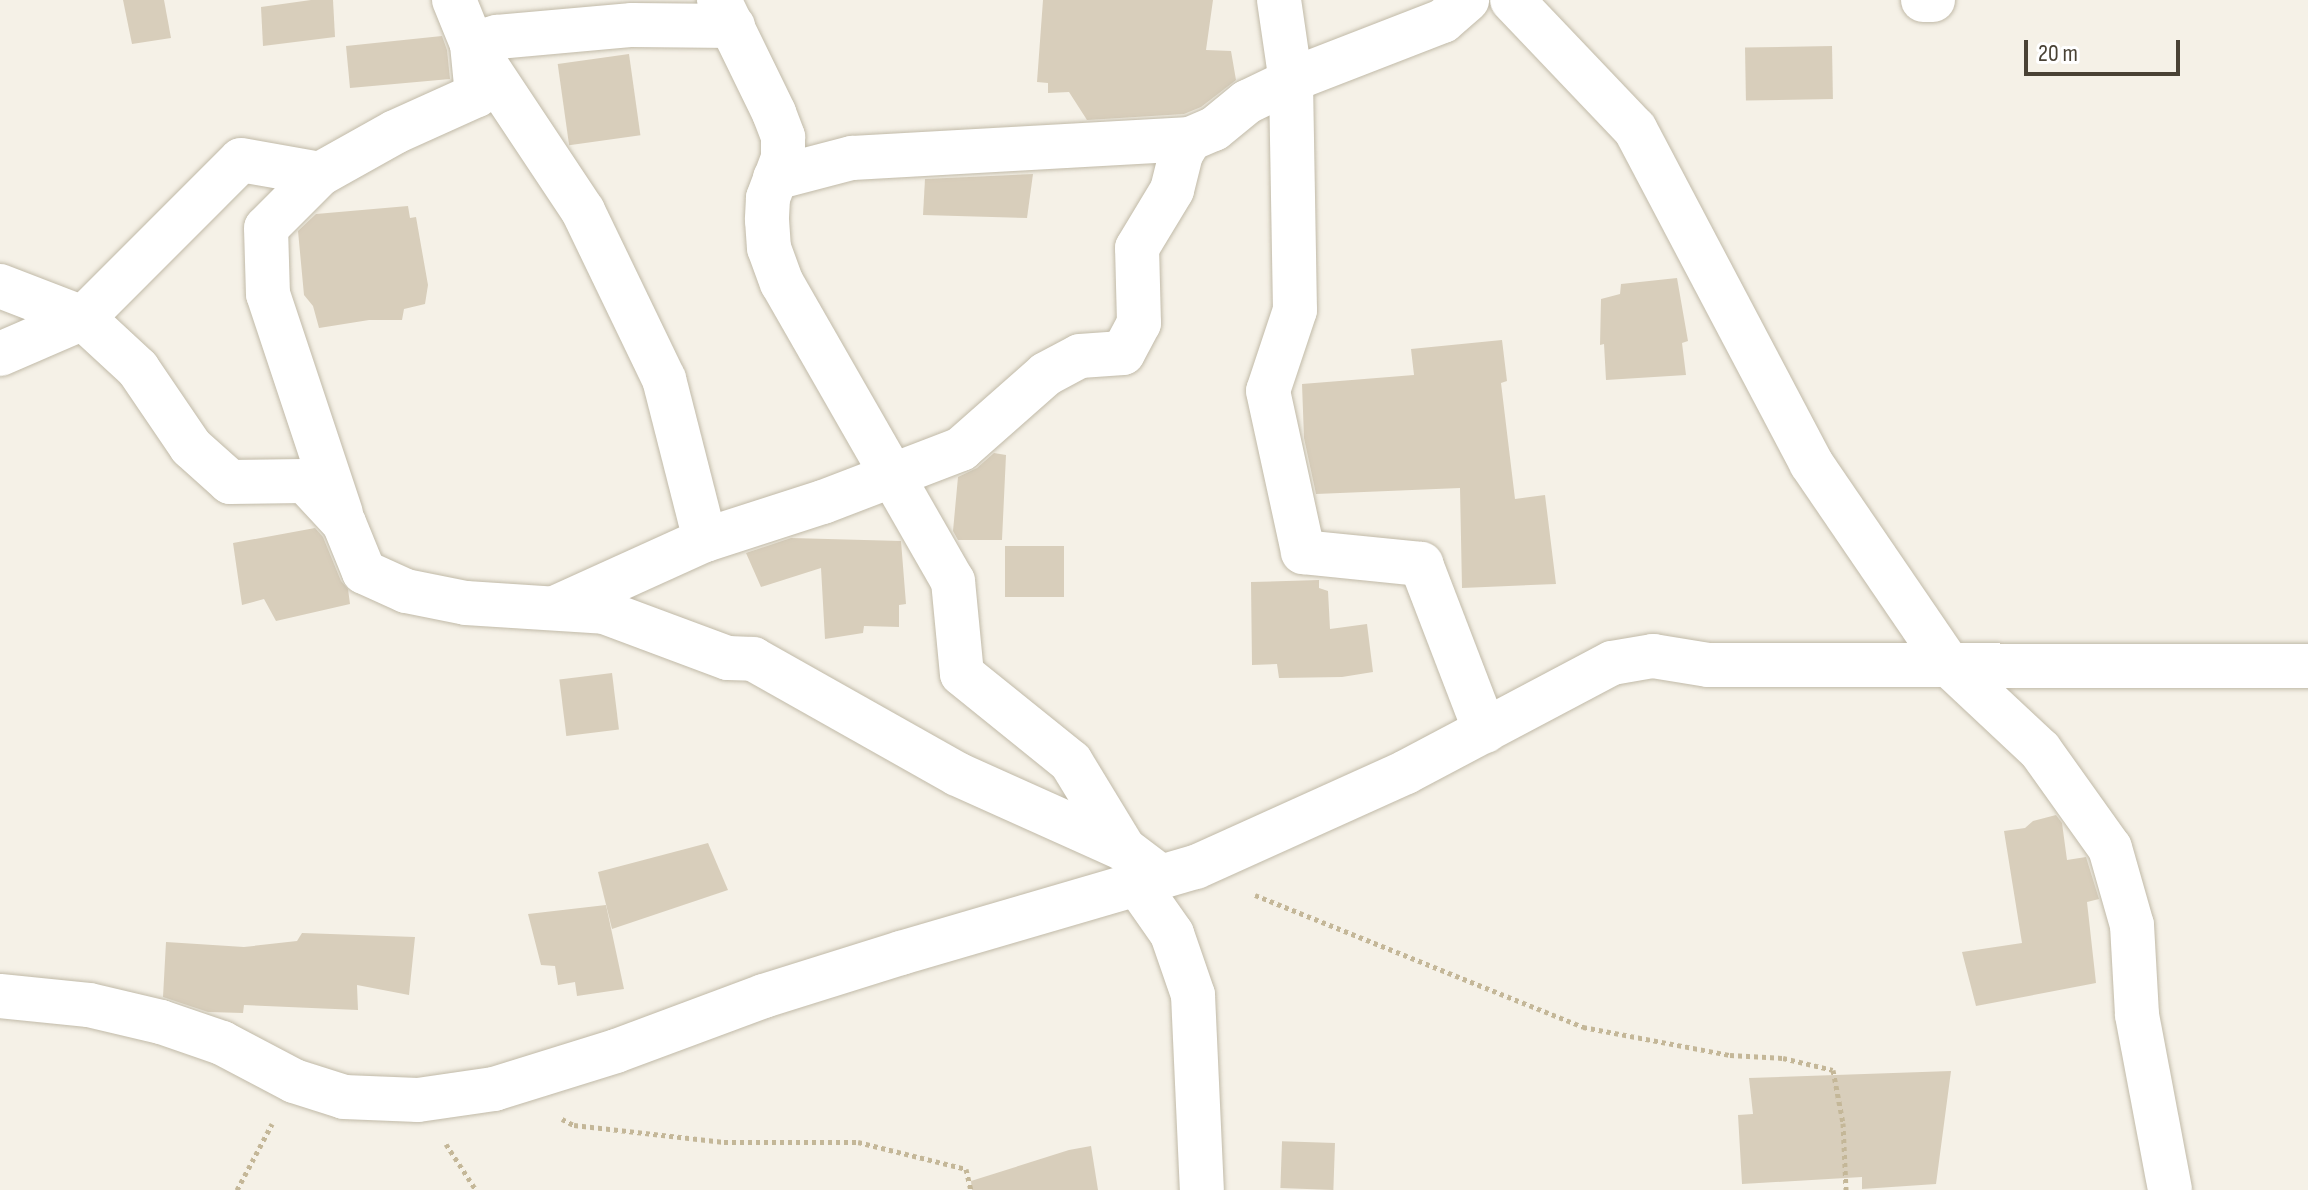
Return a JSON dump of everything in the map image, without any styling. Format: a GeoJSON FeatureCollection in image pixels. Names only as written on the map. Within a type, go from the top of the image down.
{"type":"FeatureCollection","features":[{"type":"Feature","properties":{"kind":"street"},"geometry":{"type":"LineString","coordinates":[[454,0],[472,44],[583,211],[664,379],[705,540]]}},
{"type":"Feature","properties":{"kind":"street"},"geometry":{"type":"LineString","coordinates":[[1279,0],[1291,82],[1295,310],[1268,391],[1303,552],[1421,564],[1485,731]]}},
{"type":"Feature","properties":{"kind":"street"},"geometry":{"type":"LineString","coordinates":[[775,178],[852,158],[1190,139],[1214,129],[1247,102],[1443,21],[1467,0]]}},
{"type":"Feature","properties":{"kind":"street"},"geometry":{"type":"LineString","coordinates":[[1513,0],[1635,129],[1811,463],[1948,664],[2040,750],[2110,848],[2132,925],[2137,1015],[2170,1190]]}},
{"type":"Feature","properties":{"kind":"street"},"geometry":{"type":"LineString","coordinates":[[1923,0],[1933,0]]}},
{"type":"Feature","properties":{"kind":"street"},"geometry":{"type":"LineString","coordinates":[[472,44],[497,37],[726,13],[783,137],[783,158],[768,198],[769,248],[782,283],[953,581],[962,674],[1071,762],[1154,869],[1193,995],[1202,1190]]}},
{"type":"Feature","properties":{"kind":"street"},"geometry":{"type":"LineString","coordinates":[[472,44],[477,95],[395,132],[320,174],[266,228],[268,294],[344,523],[364,572],[406,591],[466,603],[604,612],[728,658],[753,659],[957,774],[1154,869]]}},
{"type":"Feature","properties":{"kind":"street"},"geometry":{"type":"LineString","coordinates":[[555,608],[705,540],[961,449],[1046,374],[1080,356],[1123,353],[1139,323],[1137,248],[1172,190],[1181,154],[1190,139]]}},
{"type":"Feature","properties":{"kind":"street"},"geometry":{"type":"LineString","coordinates":[[0,354],[83,318],[241,160],[320,174]]}},
{"type":"Feature","properties":{"kind":"street"},"geometry":{"type":"LineString","coordinates":[[0,286],[83,318],[138,369],[191,447],[230,482],[305,481],[344,523]]}},
{"type":"Feature","properties":{"kind":"street"},"geometry":{"type":"LineString","coordinates":[[0,996],[89,1005],[161,1022],[222,1043],[294,1081],[344,1097],[418,1100],[494,1089],[616,1051],[764,996],[1154,869],[1406,772],[1612,663],[1653,656],[1708,665],[2308,666]]}},
{"type":"Feature","properties":{"kind":"path"},"geometry":{"type":"LineString","coordinates":[[1154,869],[1297,915],[1583,1027],[1730,1055],[1783,1058],[1833,1070],[1843,1123],[1846,1190]]}},
{"type":"Feature","properties":{"kind":"path"},"geometry":{"type":"LineString","coordinates":[[237,1190],[294,1081]]}},
{"type":"Feature","properties":{"kind":"path"},"geometry":{"type":"LineString","coordinates":[[494,1089],[574,1125],[724,1142],[858,1142],[966,1169],[971,1190]]}},
{"type":"Feature","properties":{"kind":"building"},"geometry":{"type":"Polygon","coordinates":[[[123,0],[164,0],[171,38],[132,44],[123,0]]]}},
{"type":"Feature","properties":{"kind":"building"},"geometry":{"type":"Polygon","coordinates":[[[333,0],[335,37],[263,46],[261,7],[333,0]]]}},
{"type":"Feature","properties":{"kind":"building"},"geometry":{"type":"Polygon","coordinates":[[[1043,0],[1213,0],[1206,50],[1231,51],[1236,80],[1201,107],[1184,114],[1087,120],[1069,92],[1048,93],[1048,83],[1037,82],[1043,0]]]}},
{"type":"Feature","properties":{"kind":"building"},"geometry":{"type":"Polygon","coordinates":[[[442,36],[450,79],[350,88],[346,46],[442,36]]]}},
{"type":"Feature","properties":{"kind":"building"},"geometry":{"type":"Polygon","coordinates":[[[1832,46],[1833,99],[1746,101],[1745,48],[1832,46]]]}},
{"type":"Feature","properties":{"kind":"building"},"geometry":{"type":"Polygon","coordinates":[[[629,54],[640,135],[569,145],[558,64],[629,54]]]}},
{"type":"Feature","properties":{"kind":"building"},"geometry":{"type":"Polygon","coordinates":[[[1033,174],[1027,218],[923,215],[925,179],[1033,174]]]}},
{"type":"Feature","properties":{"kind":"building"},"geometry":{"type":"Polygon","coordinates":[[[408,206],[410,218],[416,217],[428,285],[425,304],[404,309],[402,320],[369,320],[319,328],[313,306],[304,295],[298,231],[316,214],[408,206]]]}},
{"type":"Feature","properties":{"kind":"building"},"geometry":{"type":"Polygon","coordinates":[[[1677,278],[1688,341],[1682,343],[1686,375],[1606,380],[1604,344],[1600,345],[1601,299],[1620,294],[1621,284],[1677,278]]]}},
{"type":"Feature","properties":{"kind":"building"},"geometry":{"type":"Polygon","coordinates":[[[1502,340],[1507,381],[1501,383],[1515,499],[1545,495],[1556,584],[1462,588],[1460,488],[1316,494],[1304,438],[1302,384],[1414,375],[1411,349],[1502,340]]]}},
{"type":"Feature","properties":{"kind":"building"},"geometry":{"type":"Polygon","coordinates":[[[994,453],[1006,455],[1002,540],[958,540],[953,531],[958,477],[977,468],[994,453]]]}},
{"type":"Feature","properties":{"kind":"building"},"geometry":{"type":"Polygon","coordinates":[[[315,528],[323,537],[341,581],[348,589],[350,604],[276,621],[264,599],[242,605],[233,543],[315,528]]]}},
{"type":"Feature","properties":{"kind":"building"},"geometry":{"type":"Polygon","coordinates":[[[791,538],[901,541],[906,604],[899,605],[899,627],[864,626],[863,633],[825,639],[821,568],[761,587],[746,553],[791,538]]]}},
{"type":"Feature","properties":{"kind":"building"},"geometry":{"type":"Polygon","coordinates":[[[1005,546],[1064,546],[1064,597],[1005,597],[1005,546]]]}},
{"type":"Feature","properties":{"kind":"building"},"geometry":{"type":"Polygon","coordinates":[[[1319,580],[1319,588],[1328,591],[1330,629],[1367,624],[1373,672],[1342,677],[1279,678],[1277,664],[1252,665],[1251,582],[1319,580]]]}},
{"type":"Feature","properties":{"kind":"building"},"geometry":{"type":"Polygon","coordinates":[[[612,673],[619,730],[566,736],[559,679],[612,673]]]}},
{"type":"Feature","properties":{"kind":"building"},"geometry":{"type":"Polygon","coordinates":[[[2056,815],[2062,823],[2067,860],[2086,857],[2099,899],[2087,902],[2096,983],[1976,1006],[1962,952],[2022,943],[2004,831],[2025,828],[2033,821],[2056,815]]]}},
{"type":"Feature","properties":{"kind":"building"},"geometry":{"type":"Polygon","coordinates":[[[708,843],[728,890],[612,929],[598,872],[708,843]]]}},
{"type":"Feature","properties":{"kind":"building"},"geometry":{"type":"Polygon","coordinates":[[[606,905],[624,989],[577,996],[575,982],[558,985],[555,966],[541,965],[528,914],[606,905]]]}},
{"type":"Feature","properties":{"kind":"building"},"geometry":{"type":"Polygon","coordinates":[[[302,933],[415,937],[409,995],[357,985],[358,1010],[244,1005],[243,1013],[208,1012],[163,997],[166,942],[244,947],[297,941],[302,933]]]}},
{"type":"Feature","properties":{"kind":"building"},"geometry":{"type":"Polygon","coordinates":[[[1951,1071],[1936,1184],[1862,1189],[1862,1177],[1742,1184],[1738,1115],[1753,1114],[1749,1078],[1951,1071]]]}},
{"type":"Feature","properties":{"kind":"building"},"geometry":{"type":"Polygon","coordinates":[[[1282,1141],[1335,1143],[1333,1190],[1280,1188],[1282,1141]]]}},
{"type":"Feature","properties":{"kind":"building"},"geometry":{"type":"Polygon","coordinates":[[[1091,1146],[1098,1190],[972,1190],[971,1181],[1091,1146]]]}}]}
